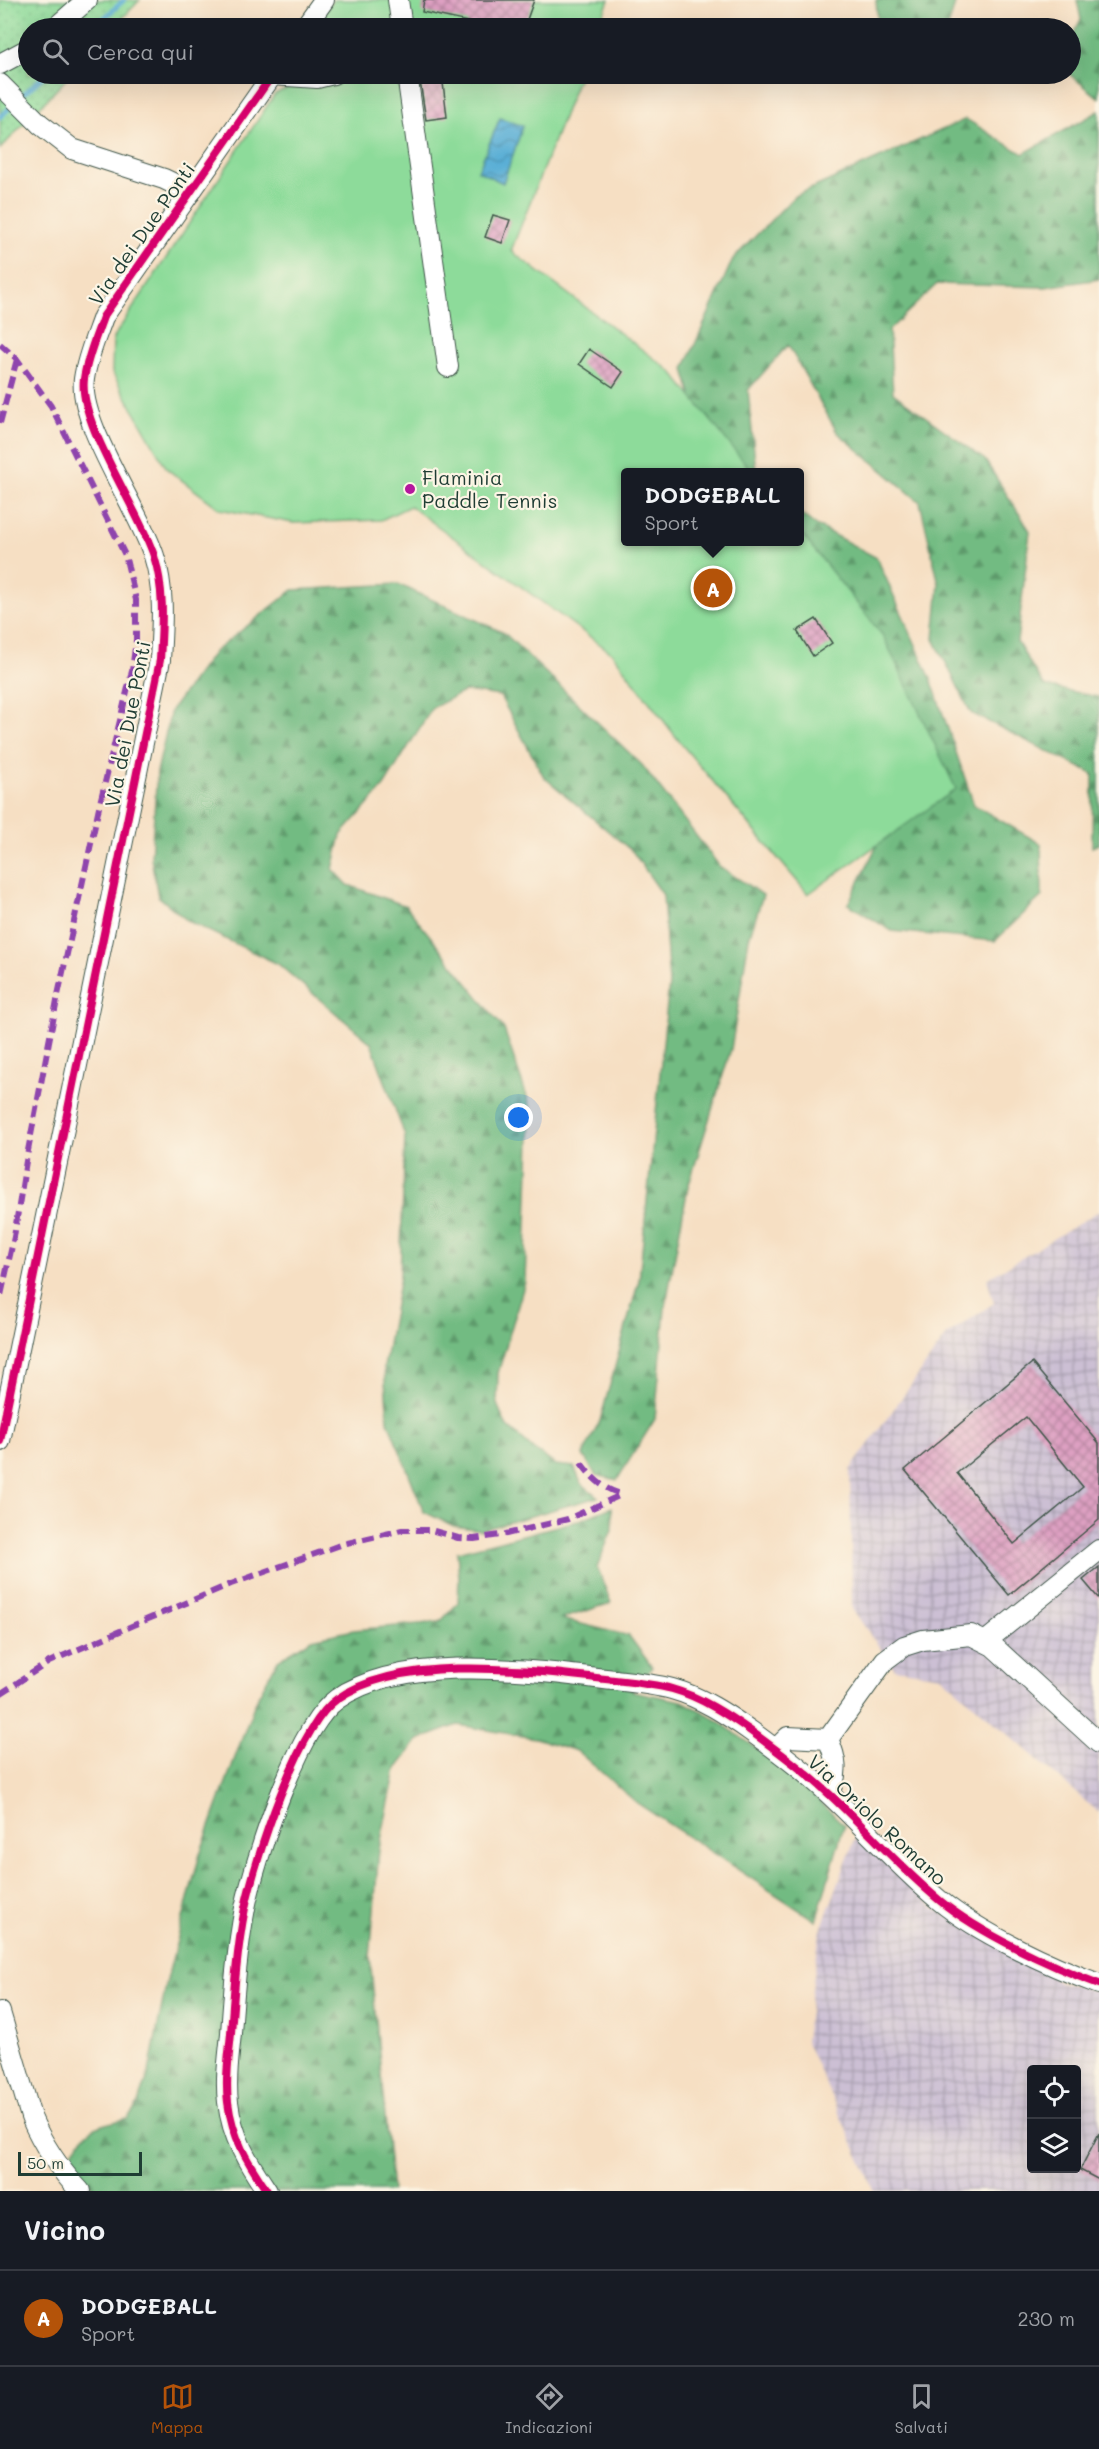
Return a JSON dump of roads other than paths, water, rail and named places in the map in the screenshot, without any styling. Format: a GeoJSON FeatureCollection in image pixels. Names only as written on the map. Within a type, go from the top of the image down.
{"type":"FeatureCollection","features":[{"type":"Feature","properties":{"kind":"street"},"geometry":{"type":"LineString","coordinates":[[66,18],[87,0]]}},
{"type":"Feature","properties":{"kind":"street"},"geometry":{"type":"LineString","coordinates":[[311,18],[324,0]]}},
{"type":"Feature","properties":{"kind":"street"},"geometry":{"type":"LineString","coordinates":[[398,0],[401,18]]}},
{"type":"Feature","properties":{"kind":"street"},"geometry":{"type":"LineString","coordinates":[[0,64],[18,54]]}},
{"type":"Feature","properties":{"kind":"street"},"geometry":{"type":"LineString","coordinates":[[0,84],[40,124],[72,149],[164,179],[190,192]]}},
{"type":"Feature","properties":{"kind":"street","name":"Via dei Due Ponti"},"geometry":{"type":"LineString","coordinates":[[0,1441],[160,660],[164,608],[161,581],[154,554],[96,435],[88,412],[84,381],[91,352],[104,317],[266,84]]}},
{"type":"Feature","properties":{"kind":"street"},"geometry":{"type":"LineString","coordinates":[[408,84],[448,367]]}},
{"type":"Feature","properties":{"kind":"street"},"geometry":{"type":"LineString","coordinates":[[986,1642],[1099,1550]]}},
{"type":"Feature","properties":{"kind":"street"},"geometry":{"type":"LineString","coordinates":[[828,1739],[885,1660],[904,1646],[924,1640],[971,1635],[993,1646],[1099,1743]]}},
{"type":"Feature","properties":{"kind":"street","name":"Via Oriolo Romano"},"geometry":{"type":"LineString","coordinates":[[267,2191],[238,2143],[228,2103],[227,2083],[240,1943],[246,1905],[273,1814],[293,1765],[327,1708],[337,1699],[361,1686],[399,1674],[419,1671],[518,1669],[641,1683],[676,1690],[714,1706],[776,1749],[828,1793],[902,1868],[942,1903],[1023,1950],[1099,1984]]}},
{"type":"Feature","properties":{"kind":"street"},"geometry":{"type":"LineString","coordinates":[[776,1749],[788,1737],[828,1739]]}},
{"type":"Feature","properties":{"kind":"street"},"geometry":{"type":"LineString","coordinates":[[828,1739],[834,1753],[836,1767],[835,1783],[828,1793]]}},
{"type":"Feature","properties":{"kind":"street"},"geometry":{"type":"LineString","coordinates":[[0,2012],[31,2117],[58,2166],[80,2191]]}},
{"type":"Feature","properties":{"kind":"water"},"geometry":{"type":"Polygon","coordinates":[[[500,118],[523,126],[503,183],[478,171],[500,118]]]}},
{"type":"Feature","properties":{"kind":"waterway"},"geometry":{"type":"LineString","coordinates":[[104,18],[124,0]]}},
{"type":"Feature","properties":{"kind":"waterway"},"geometry":{"type":"LineString","coordinates":[[20,97],[35,84]]}},
{"type":"Feature","properties":{"kind":"waterway"},"geometry":{"type":"LineString","coordinates":[[0,117],[14,104]]}},
{"type":"Feature","properties":{"kind":"place","name":"Flaminia Paddle Tennis"},"geometry":{"type":"Point","coordinates":[410,489]}},
{"type":"Feature","properties":{"kind":"place","name":"DODGEBALL"},"geometry":{"type":"Point","coordinates":[713,588]}}]}
